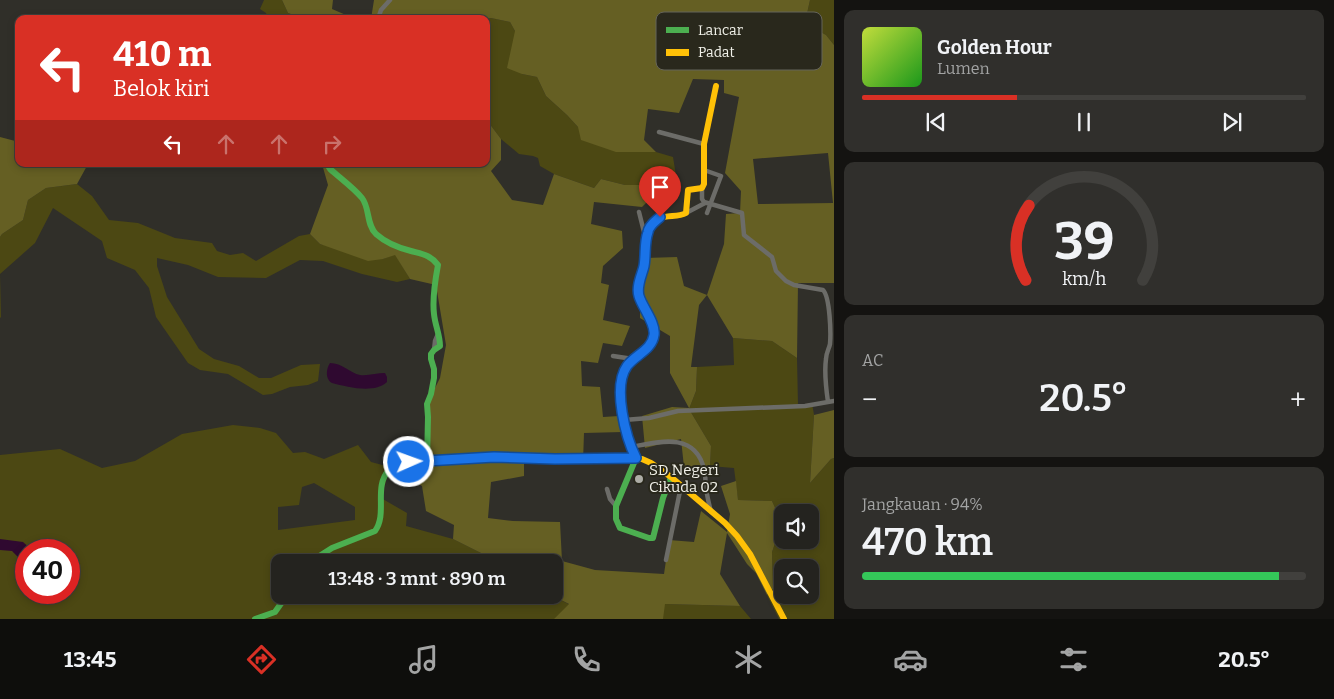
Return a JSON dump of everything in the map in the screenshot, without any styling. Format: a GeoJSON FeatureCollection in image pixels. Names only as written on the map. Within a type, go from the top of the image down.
{"type":"FeatureCollection","features":[{"type":"Feature","properties":{"kind":"street"},"geometry":{"type":"LineString","coordinates":[[379,15],[381,10],[390,0]]}},
{"type":"Feature","properties":{"kind":"street"},"geometry":{"type":"LineString","coordinates":[[716,86],[704,144],[702,199],[708,204],[742,213],[744,235],[772,257],[776,271],[786,281],[794,285],[823,290],[826,293],[832,321],[830,343],[826,358],[828,402]]}},
{"type":"Feature","properties":{"kind":"street"},"geometry":{"type":"LineString","coordinates":[[659,132],[704,144]]}},
{"type":"Feature","properties":{"kind":"street"},"geometry":{"type":"LineString","coordinates":[[328,167],[365,202],[369,224],[375,233],[396,246],[427,255],[436,261],[438,265],[434,303],[440,346],[434,350],[430,359],[434,369],[434,383],[427,404],[426,462]]}},
{"type":"Feature","properties":{"kind":"street"},"geometry":{"type":"LineString","coordinates":[[704,170],[721,176],[708,204],[707,213]]}},
{"type":"Feature","properties":{"kind":"street"},"geometry":{"type":"LineString","coordinates":[[686,213],[688,190],[702,188]]}},
{"type":"Feature","properties":{"kind":"street"},"geometry":{"type":"LineString","coordinates":[[671,477],[662,498],[653,538],[620,528],[616,520],[616,506],[636,458],[624,420],[621,400],[622,378],[626,367],[650,344],[654,335],[652,324],[638,292],[649,228],[660,217],[681,216],[708,204]]}},
{"type":"Feature","properties":{"kind":"street"},"geometry":{"type":"LineString","coordinates":[[638,212],[647,236]]}},
{"type":"Feature","properties":{"kind":"street"},"geometry":{"type":"LineString","coordinates":[[612,356],[634,360]]}},
{"type":"Feature","properties":{"kind":"street"},"geometry":{"type":"LineString","coordinates":[[624,420],[649,418],[678,411],[805,406],[834,401]]}},
{"type":"Feature","properties":{"kind":"street"},"geometry":{"type":"LineString","coordinates":[[631,447],[667,441],[685,444],[694,451],[702,462],[705,471],[706,489],[711,512]]}},
{"type":"Feature","properties":{"kind":"street"},"geometry":{"type":"LineString","coordinates":[[321,554],[336,546],[375,532],[378,529],[385,475],[399,463],[494,457],[555,459],[636,458],[651,463],[671,477],[725,523],[737,536],[750,554],[784,619]]}},
{"type":"Feature","properties":{"kind":"street"},"geometry":{"type":"LineString","coordinates":[[666,560],[681,486]]}},
{"type":"Feature","properties":{"kind":"street"},"geometry":{"type":"LineString","coordinates":[[607,490],[610,499],[616,506]]}},
{"type":"Feature","properties":{"kind":"street"},"geometry":{"type":"LineString","coordinates":[[255,619],[275,612],[281,604]]}},
{"type":"Feature","properties":{"kind":"shaded area"},"geometry":{"type":"Polygon","coordinates":[[[264,0],[282,0],[288,13],[294,15],[267,15],[260,9],[264,0]]]}},
{"type":"Feature","properties":{"kind":"shaded area"},"geometry":{"type":"Polygon","coordinates":[[[282,0],[333,0],[332,9],[346,15],[294,15],[288,13],[282,0]]]}},
{"type":"Feature","properties":{"kind":"shaded area"},"geometry":{"type":"Polygon","coordinates":[[[374,0],[810,0],[807,12],[656,12],[656,70],[822,70],[822,33],[834,45],[834,283],[798,283],[797,358],[772,341],[733,338],[707,295],[724,244],[726,214],[740,213],[741,191],[725,173],[739,97],[724,93],[724,80],[693,79],[679,113],[648,109],[644,140],[656,152],[616,152],[581,140],[578,127],[546,96],[537,77],[507,68],[515,31],[510,22],[491,18],[490,15],[372,15],[374,0]],[[828,153],[753,159],[758,204],[833,203],[828,153]]]}},
{"type":"Feature","properties":{"kind":"shaded area"},"geometry":{"type":"Polygon","coordinates":[[[810,0],[834,0],[834,45],[822,33],[822,12],[807,12],[810,0]]]}},
{"type":"Feature","properties":{"kind":"shaded area"},"geometry":{"type":"Polygon","coordinates":[[[490,18],[510,22],[515,31],[522,74],[537,77],[546,96],[578,127],[642,151],[656,152],[673,157],[676,176],[664,185],[625,185],[601,179],[594,188],[554,174],[540,166],[538,158],[519,154],[501,139],[490,124],[490,18]]]}},
{"type":"Feature","properties":{"kind":"shaded area"},"geometry":{"type":"Polygon","coordinates":[[[490,124],[501,139],[501,160],[491,171],[512,200],[543,205],[554,174],[594,188],[601,179],[625,185],[664,185],[642,207],[594,202],[591,224],[622,231],[623,248],[603,266],[601,283],[609,285],[603,320],[630,326],[622,346],[603,343],[598,363],[581,361],[582,386],[600,387],[603,417],[619,416],[623,432],[584,433],[583,462],[524,462],[524,476],[491,482],[488,518],[513,521],[560,522],[562,554],[483,554],[453,539],[454,525],[426,511],[422,486],[390,467],[428,462],[428,402],[440,378],[446,345],[436,285],[410,279],[395,255],[368,261],[320,244],[310,234],[328,185],[323,167],[490,167],[490,124]]]}},
{"type":"Feature","properties":{"kind":"shaded area"},"geometry":{"type":"Polygon","coordinates":[[[0,137],[15,141],[15,167],[86,167],[77,184],[46,188],[28,200],[23,220],[0,237],[0,137]]]}},
{"type":"Feature","properties":{"kind":"shaded area"},"geometry":{"type":"Polygon","coordinates":[[[77,184],[92,196],[109,220],[138,223],[175,238],[212,243],[217,251],[230,255],[243,253],[256,261],[299,236],[310,234],[320,244],[383,259],[395,254],[410,279],[397,282],[362,274],[323,261],[300,260],[266,278],[218,277],[188,265],[157,258],[157,266],[167,297],[199,349],[214,359],[239,366],[259,378],[271,378],[301,365],[320,364],[318,381],[263,395],[228,374],[200,370],[188,363],[156,317],[149,288],[135,270],[107,258],[102,241],[53,208],[35,243],[0,274],[0,237],[23,220],[28,200],[46,188],[77,184]]]}},
{"type":"Feature","properties":{"kind":"shaded area"},"geometry":{"type":"Polygon","coordinates":[[[677,257],[684,286],[707,295],[699,305],[691,367],[697,367],[696,391],[689,409],[711,446],[710,466],[684,467],[681,439],[645,448],[642,416],[672,407],[689,408],[670,373],[670,336],[640,318],[640,306],[635,289],[645,258],[677,257]]]}},
{"type":"Feature","properties":{"kind":"shaded area"},"geometry":{"type":"Polygon","coordinates":[[[0,274],[1,317],[0,318],[0,274]]]}},
{"type":"Feature","properties":{"kind":"shaded area"},"geometry":{"type":"Polygon","coordinates":[[[733,338],[772,341],[797,358],[798,405],[812,403],[814,415],[810,483],[834,458],[834,619],[779,619],[767,595],[773,589],[772,552],[774,546],[774,549],[819,549],[819,504],[774,505],[772,501],[738,500],[734,468],[710,466],[711,446],[689,409],[696,391],[697,367],[734,365],[733,338]]]}},
{"type":"Feature","properties":{"kind":"shaded area"},"geometry":{"type":"Polygon","coordinates":[[[330,363],[360,375],[385,373],[387,382],[382,386],[368,389],[332,383],[328,379],[327,374],[330,363]]]}},
{"type":"Feature","properties":{"kind":"shaded area"},"geometry":{"type":"Polygon","coordinates":[[[834,410],[834,458],[810,483],[814,415],[834,410]]]}},
{"type":"Feature","properties":{"kind":"shaded area"},"geometry":{"type":"Polygon","coordinates":[[[233,425],[260,428],[276,433],[293,453],[305,452],[324,459],[358,445],[371,462],[390,467],[381,498],[407,513],[406,526],[453,539],[483,554],[271,554],[271,604],[563,604],[563,601],[595,618],[665,604],[740,606],[751,619],[0,619],[0,455],[60,449],[102,468],[135,461],[182,434],[233,425]],[[314,483],[302,487],[299,505],[278,507],[278,530],[355,520],[355,507],[314,483]]]}},
{"type":"Feature","properties":{"kind":"shaded area"},"geometry":{"type":"Polygon","coordinates":[[[736,481],[738,500],[772,501],[774,505],[773,589],[767,595],[756,573],[747,564],[727,533],[720,574],[740,606],[665,604],[663,619],[554,619],[569,604],[563,601],[563,561],[595,570],[664,574],[669,540],[694,542],[701,511],[727,532],[730,514],[721,486],[736,481]]]}},
{"type":"Feature","properties":{"kind":"shaded area"},"geometry":{"type":"Polygon","coordinates":[[[0,539],[15,541],[15,554],[12,551],[0,550],[0,539]]]}},
{"type":"Feature","properties":{"kind":"traffic: fast"},"geometry":{"type":"LineString","coordinates":[[329,167],[362,198],[371,226],[376,234],[384,240],[406,250],[423,254],[438,265],[433,308],[440,346],[431,354],[434,378],[427,404],[427,462]]}},
{"type":"Feature","properties":{"kind":"traffic: fast"},"geometry":{"type":"LineString","coordinates":[[638,289],[641,301],[651,319],[654,337],[648,348],[631,362],[624,371],[621,382],[620,395],[624,423],[636,458],[616,506],[616,519],[620,528],[653,538],[663,498],[671,477]]}},
{"type":"Feature","properties":{"kind":"traffic: fast"},"geometry":{"type":"LineString","coordinates":[[323,554],[332,548],[375,531],[379,524],[384,477],[389,470],[399,463],[494,457],[599,459]]}},
{"type":"Feature","properties":{"kind":"traffic: fast"},"geometry":{"type":"LineString","coordinates":[[255,619],[275,612],[281,604]]}},
{"type":"Feature","properties":{"kind":"traffic: slow"},"geometry":{"type":"LineString","coordinates":[[638,289],[649,228],[659,219],[686,213],[688,190],[702,188],[704,184],[704,144],[716,86]]}},
{"type":"Feature","properties":{"kind":"traffic: slow"},"geometry":{"type":"LineString","coordinates":[[599,459],[642,459],[651,463],[671,477],[725,523],[750,554],[784,619]]}},
{"type":"Feature","properties":{"kind":"place","name":"SD Negeri Cikuda 02"},"geometry":{"type":"Point","coordinates":[639,479]}},
{"type":"Feature","properties":{"kind":"route"},"geometry":{"type":"LineString","coordinates":[[409,462],[494,457],[555,459],[636,458],[631,447],[621,406],[622,378],[628,364],[646,349],[654,335],[652,324],[639,296],[638,288],[644,263],[648,231],[660,217]]}}]}
